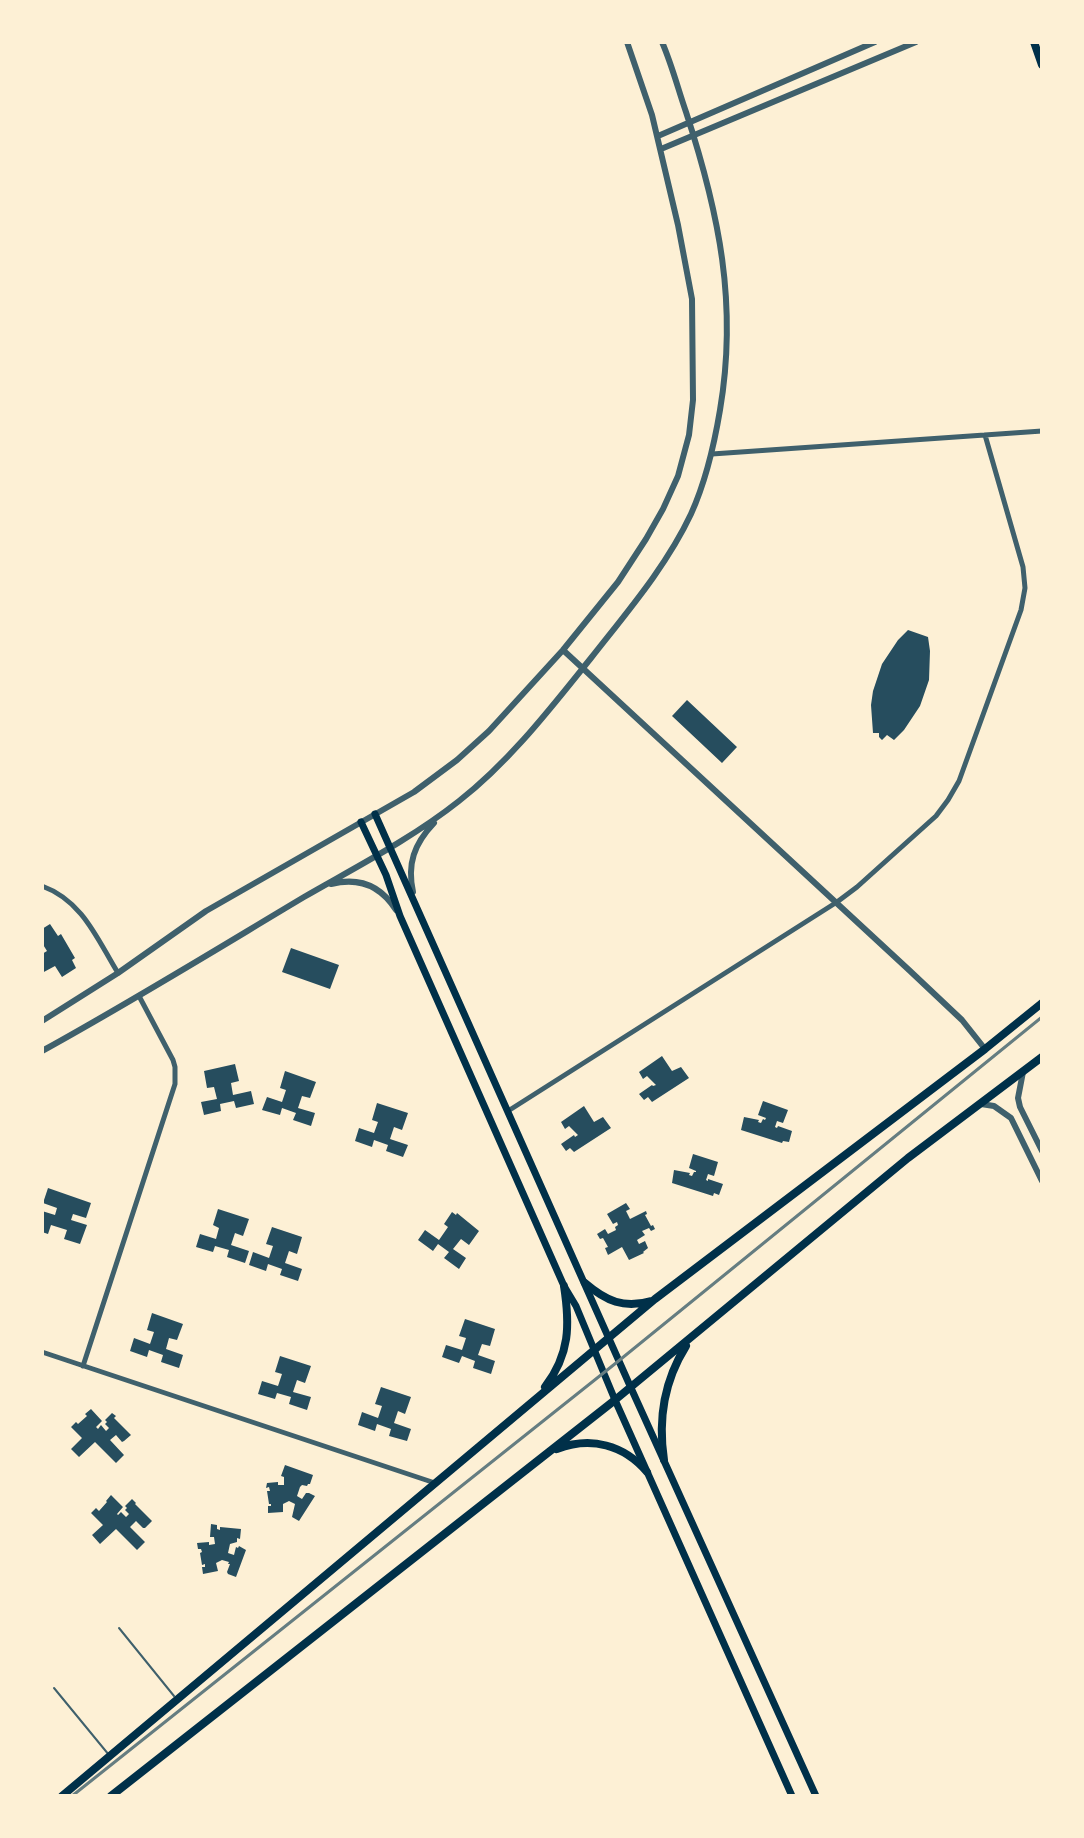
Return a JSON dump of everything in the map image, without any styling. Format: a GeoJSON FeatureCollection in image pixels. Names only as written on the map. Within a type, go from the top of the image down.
{"type":"FeatureCollection","features":[{"type":"Feature","properties":{"kind":"main road"},"geometry":{"type":"LineString","coordinates":[[1034,42],[1042,65]]}},
{"type":"Feature","properties":{"kind":"main road"},"geometry":{"type":"LineString","coordinates":[[375,814],[816,1796]]}},
{"type":"Feature","properties":{"kind":"main road"},"geometry":{"type":"LineString","coordinates":[[361,822],[792,1796]]}},
{"type":"Feature","properties":{"kind":"main road"},"geometry":{"type":"LineString","coordinates":[[62,1796],[655,1299],[1042,1003]]}},
{"type":"Feature","properties":{"kind":"main road"},"geometry":{"type":"LineString","coordinates":[[114,1795],[631,1388],[908,1158],[1042,1057]]}},
{"type":"Feature","properties":{"kind":"main road"},"geometry":{"type":"LineString","coordinates":[[585,1283],[615,1303],[628,1305],[655,1299]]}},
{"type":"Feature","properties":{"kind":"main road"},"geometry":{"type":"LineString","coordinates":[[537,1398],[558,1367],[568,1334],[564,1286]]}},
{"type":"Feature","properties":{"kind":"main road"},"geometry":{"type":"LineString","coordinates":[[664,1460],[661,1432],[666,1390],[676,1363],[690,1339]]}},
{"type":"Feature","properties":{"kind":"main road"},"geometry":{"type":"LineString","coordinates":[[546,1455],[565,1446],[596,1443],[624,1452],[647,1472]]}},
{"type":"Feature","properties":{"kind":"street"},"geometry":{"type":"LineString","coordinates":[[42,1021],[118,973],[206,911],[414,792],[457,760],[489,731],[563,650],[618,582],[646,539],[678,476],[689,435],[693,400],[692,299],[658,136],[627,42]]}},
{"type":"Feature","properties":{"kind":"street"},"geometry":{"type":"LineString","coordinates":[[42,1051],[444,812],[499,766],[524,739],[652,580],[672,549],[691,515],[712,454],[725,380],[727,287],[718,225],[694,136],[662,42]]}},
{"type":"Feature","properties":{"kind":"street"},"geometry":{"type":"LineString","coordinates":[[658,136],[875,42]]}},
{"type":"Feature","properties":{"kind":"street"},"geometry":{"type":"LineString","coordinates":[[661,149],[916,42]]}},
{"type":"Feature","properties":{"kind":"street"},"geometry":{"type":"LineString","coordinates":[[712,454],[1042,431]]}},
{"type":"Feature","properties":{"kind":"street"},"geometry":{"type":"LineString","coordinates":[[508,1111],[837,902],[928,823],[948,800],[965,767],[1021,610],[1025,588],[1023,567],[985,435]]}},
{"type":"Feature","properties":{"kind":"street"},"geometry":{"type":"LineString","coordinates":[[563,650],[962,1020],[985,1049]]}},
{"type":"Feature","properties":{"kind":"street"},"geometry":{"type":"LineString","coordinates":[[417,908],[410,878],[412,858],[422,836],[444,812]]}},
{"type":"Feature","properties":{"kind":"street"},"geometry":{"type":"LineString","coordinates":[[320,888],[345,881],[366,883],[386,896],[400,916]]}},
{"type":"Feature","properties":{"kind":"street"},"geometry":{"type":"LineString","coordinates":[[42,886],[59,893],[81,912],[118,973]]}},
{"type":"Feature","properties":{"kind":"street"},"geometry":{"type":"LineString","coordinates":[[83,1366],[175,1084],[173,1060],[139,996]]}},
{"type":"Feature","properties":{"kind":"street"},"geometry":{"type":"LineString","coordinates":[[1023,1072],[1018,1098],[1020,1107],[1042,1151]]}},
{"type":"Feature","properties":{"kind":"street"},"geometry":{"type":"LineString","coordinates":[[981,1104],[994,1106],[1011,1118],[1042,1181]]}},
{"type":"Feature","properties":{"kind":"street"},"geometry":{"type":"LineString","coordinates":[[42,1352],[435,1483]]}},
{"type":"Feature","properties":{"kind":"lane"},"geometry":{"type":"LineString","coordinates":[[119,1628],[177,1700]]}},
{"type":"Feature","properties":{"kind":"lane"},"geometry":{"type":"LineString","coordinates":[[54,1688],[110,1756]]}},
{"type":"Feature","properties":{"kind":"building"},"geometry":{"type":"Polygon","coordinates":[[[908,630],[928,637],[929,680],[920,706],[904,730],[894,740],[887,735],[882,740],[879,733],[873,733],[873,691],[882,664],[908,630]]]}},
{"type":"Feature","properties":{"kind":"building"},"geometry":{"type":"Polygon","coordinates":[[[687,700],[737,747],[722,763],[672,716],[687,700]]]}},
{"type":"Feature","properties":{"kind":"building"},"geometry":{"type":"Polygon","coordinates":[[[50,924],[58,936],[61,934],[75,958],[72,960],[76,968],[62,977],[55,966],[42,973],[42,954],[47,951],[42,943],[42,929],[50,924]]]}},
{"type":"Feature","properties":{"kind":"building"},"geometry":{"type":"Polygon","coordinates":[[[291,948],[339,965],[330,989],[282,972],[291,948]]]}},
{"type":"Feature","properties":{"kind":"building"},"geometry":{"type":"Polygon","coordinates":[[[662,1056],[672,1071],[681,1067],[689,1078],[652,1102],[648,1097],[644,1100],[639,1094],[656,1085],[647,1076],[643,1079],[639,1072],[662,1056]]]}},
{"type":"Feature","properties":{"kind":"building"},"geometry":{"type":"Polygon","coordinates":[[[235,1064],[239,1081],[231,1083],[233,1095],[251,1091],[254,1104],[236,1108],[234,1101],[220,1104],[221,1111],[204,1115],[201,1102],[217,1099],[214,1087],[207,1088],[204,1071],[235,1064]]]}},
{"type":"Feature","properties":{"kind":"building"},"geometry":{"type":"Polygon","coordinates":[[[285,1071],[316,1082],[310,1098],[302,1096],[298,1108],[315,1113],[311,1126],[293,1120],[296,1113],[282,1108],[280,1115],[262,1110],[267,1097],[282,1102],[286,1090],[280,1088],[285,1071]]]}},
{"type":"Feature","properties":{"kind":"building"},"geometry":{"type":"Polygon","coordinates":[[[763,1101],[788,1110],[783,1123],[777,1121],[775,1127],[792,1131],[789,1142],[782,1143],[741,1130],[744,1117],[761,1123],[765,1120],[758,1115],[763,1101]]]}},
{"type":"Feature","properties":{"kind":"building"},"geometry":{"type":"Polygon","coordinates":[[[377,1103],[408,1113],[402,1130],[394,1127],[390,1139],[408,1145],[403,1157],[386,1151],[388,1145],[374,1140],[372,1147],[355,1141],[359,1128],[374,1133],[378,1122],[372,1120],[377,1103]]]}},
{"type":"Feature","properties":{"kind":"building"},"geometry":{"type":"Polygon","coordinates":[[[584,1106],[594,1122],[603,1117],[611,1128],[574,1152],[570,1148],[566,1151],[561,1144],[578,1135],[569,1126],[565,1129],[561,1122],[584,1106]]]}},
{"type":"Feature","properties":{"kind":"building"},"geometry":{"type":"Polygon","coordinates":[[[693,1154],[718,1162],[714,1176],[708,1174],[706,1180],[723,1184],[719,1195],[714,1193],[713,1196],[672,1183],[674,1170],[692,1176],[696,1172],[689,1168],[693,1154]]]}},
{"type":"Feature","properties":{"kind":"building"},"geometry":{"type":"Polygon","coordinates":[[[48,1188],[91,1203],[86,1218],[73,1214],[71,1220],[87,1225],[80,1244],[64,1239],[67,1230],[51,1225],[48,1234],[42,1232],[42,1211],[55,1215],[57,1208],[43,1203],[48,1188]]]}},
{"type":"Feature","properties":{"kind":"building"},"geometry":{"type":"Polygon","coordinates":[[[626,1203],[630,1209],[626,1211],[630,1219],[646,1211],[645,1215],[655,1229],[642,1231],[645,1235],[637,1240],[639,1244],[645,1241],[648,1248],[629,1260],[622,1247],[608,1255],[605,1248],[608,1247],[597,1234],[605,1229],[608,1234],[616,1230],[617,1222],[613,1224],[607,1214],[626,1203]]]}},
{"type":"Feature","properties":{"kind":"building"},"geometry":{"type":"Polygon","coordinates":[[[218,1209],[249,1219],[243,1236],[235,1233],[231,1245],[249,1251],[245,1263],[227,1257],[229,1250],[215,1246],[213,1252],[196,1247],[200,1234],[216,1239],[219,1228],[213,1225],[218,1209]]]}},
{"type":"Feature","properties":{"kind":"building"},"geometry":{"type":"Polygon","coordinates":[[[452,1212],[479,1231],[469,1245],[461,1239],[453,1249],[466,1258],[459,1269],[444,1258],[449,1252],[438,1244],[433,1251],[418,1240],[425,1230],[439,1240],[448,1227],[444,1224],[452,1212]]]}},
{"type":"Feature","properties":{"kind":"building"},"geometry":{"type":"Polygon","coordinates":[[[272,1227],[302,1237],[297,1254],[289,1251],[285,1263],[302,1269],[298,1281],[280,1275],[282,1269],[268,1264],[266,1271],[249,1265],[253,1252],[269,1258],[273,1246],[266,1244],[272,1227]]]}},
{"type":"Feature","properties":{"kind":"building"},"geometry":{"type":"Polygon","coordinates":[[[152,1313],[183,1324],[177,1340],[169,1338],[166,1349],[183,1355],[179,1368],[161,1362],[163,1355],[149,1350],[147,1357],[130,1351],[134,1338],[150,1344],[154,1332],[147,1330],[152,1313]]]}},
{"type":"Feature","properties":{"kind":"building"},"geometry":{"type":"Polygon","coordinates":[[[465,1319],[495,1329],[490,1346],[482,1344],[478,1355],[495,1361],[491,1374],[473,1368],[475,1361],[462,1356],[459,1363],[442,1357],[446,1345],[462,1350],[466,1338],[459,1336],[465,1319]]]}},
{"type":"Feature","properties":{"kind":"building"},"geometry":{"type":"Polygon","coordinates":[[[280,1356],[311,1366],[305,1383],[297,1380],[293,1392],[311,1397],[307,1410],[289,1404],[291,1397],[277,1393],[275,1399],[258,1394],[262,1381],[278,1386],[282,1374],[275,1372],[280,1356]]]}},
{"type":"Feature","properties":{"kind":"building"},"geometry":{"type":"Polygon","coordinates":[[[381,1387],[411,1397],[405,1414],[398,1411],[394,1423],[411,1429],[407,1441],[389,1436],[391,1429],[377,1424],[375,1431],[358,1425],[362,1412],[378,1418],[382,1406],[375,1404],[381,1387]]]}},
{"type":"Feature","properties":{"kind":"building"},"geometry":{"type":"Polygon","coordinates":[[[91,1409],[102,1421],[96,1427],[98,1429],[101,1425],[106,1431],[109,1428],[105,1420],[112,1413],[131,1435],[122,1442],[116,1435],[110,1440],[124,1455],[116,1463],[95,1442],[79,1457],[71,1449],[82,1438],[71,1427],[87,1416],[85,1414],[91,1409]]]}},
{"type":"Feature","properties":{"kind":"building"},"geometry":{"type":"Polygon","coordinates":[[[285,1465],[313,1475],[310,1484],[300,1487],[297,1496],[302,1499],[309,1493],[315,1496],[299,1521],[292,1517],[295,1504],[289,1501],[283,1504],[283,1512],[268,1513],[271,1504],[267,1483],[284,1485],[284,1477],[281,1476],[285,1465]]]}},
{"type":"Feature","properties":{"kind":"building"},"geometry":{"type":"Polygon","coordinates":[[[111,1495],[123,1507],[118,1515],[121,1512],[126,1517],[129,1514],[125,1506],[132,1499],[152,1521],[145,1528],[136,1521],[130,1527],[145,1542],[137,1550],[116,1529],[100,1544],[92,1535],[103,1525],[91,1513],[96,1508],[99,1511],[111,1495]]]}},
{"type":"Feature","properties":{"kind":"building"},"geometry":{"type":"Polygon","coordinates":[[[211,1524],[217,1525],[220,1530],[220,1527],[241,1529],[240,1539],[230,1544],[228,1553],[234,1555],[239,1546],[246,1550],[236,1577],[228,1574],[230,1564],[222,1560],[216,1563],[218,1571],[203,1574],[205,1564],[202,1565],[202,1552],[197,1543],[215,1544],[214,1537],[210,1537],[211,1524]]]}},
{"type":"Feature","properties":{"kind":"railway"},"geometry":{"type":"LineString","coordinates":[[72,1796],[616,1363],[1042,1017]]}}]}
